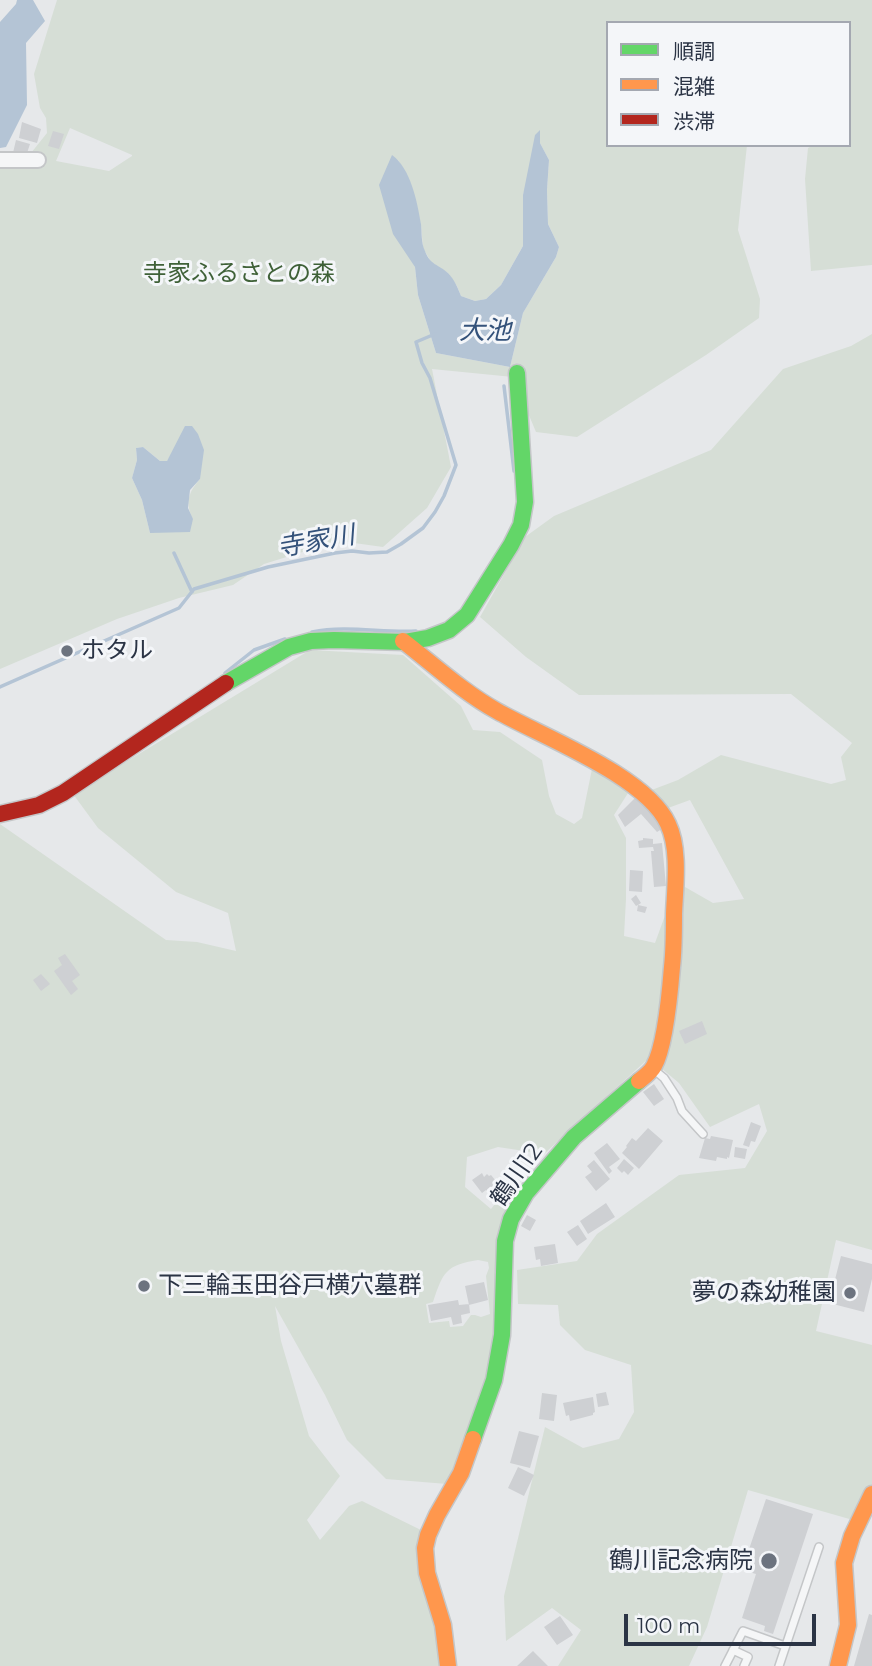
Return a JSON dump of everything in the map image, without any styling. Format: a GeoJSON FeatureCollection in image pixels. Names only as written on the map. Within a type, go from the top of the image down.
{"type":"FeatureCollection","features":[{"type":"Feature","properties":{"kind":"street"},"geometry":{"type":"LineString","coordinates":[[0,160],[38,160]]}},
{"type":"Feature","properties":{"kind":"street"},"geometry":{"type":"LineString","coordinates":[[0,814],[28,808],[65,792],[232,678],[287,648],[315,640],[403,641],[434,637],[460,623],[521,525],[525,502],[517,373]]}},
{"type":"Feature","properties":{"kind":"street"},"geometry":{"type":"LineString","coordinates":[[403,641],[496,710],[604,767],[640,790],[661,810],[668,822],[674,843],[673,974],[659,1055],[653,1069]]}},
{"type":"Feature","properties":{"kind":"street","name":"鶴川12"},"geometry":{"type":"LineString","coordinates":[[448,1666],[443,1625],[427,1573],[425,1548],[437,1516],[461,1473],[494,1380],[502,1335],[505,1241],[511,1219],[526,1193],[574,1137],[653,1069]]}},
{"type":"Feature","properties":{"kind":"street"},"geometry":{"type":"LineString","coordinates":[[838,1666],[848,1625],[844,1563],[852,1536],[872,1494]]}},
{"type":"Feature","properties":{"kind":"lane"},"geometry":{"type":"LineString","coordinates":[[653,1069],[664,1078],[677,1098],[681,1111],[703,1134]]}},
{"type":"Feature","properties":{"kind":"lane"},"geometry":{"type":"LineString","coordinates":[[779,1666],[819,1547]]}},
{"type":"Feature","properties":{"kind":"lane"},"geometry":{"type":"LineString","coordinates":[[724,1666],[743,1631],[786,1646]]}},
{"type":"Feature","properties":{"kind":"lane"},"geometry":{"type":"LineString","coordinates":[[733,1650],[748,1657],[744,1666]]}},
{"type":"Feature","properties":{"kind":"green space","name":"寺家ふるさとの森"},"geometry":{"type":"Polygon","coordinates":[[[57,0],[872,0],[872,265],[811,271],[805,179],[808,148],[851,147],[851,21],[606,21],[606,147],[747,147],[738,230],[760,299],[759,318],[577,437],[536,432],[513,377],[432,369],[451,467],[427,508],[383,547],[347,542],[264,564],[233,585],[179,598],[117,619],[0,669],[0,160],[23,163],[47,133],[46,118],[40,108],[34,74],[57,0]],[[70,128],[56,161],[109,171],[132,155],[70,128]],[[540,143],[523,195],[523,246],[501,285],[486,299],[475,301],[461,296],[448,273],[431,262],[423,248],[421,225],[410,182],[398,160],[418,295],[436,353],[510,367],[523,313],[556,257],[559,247],[548,224],[549,160],[540,143]],[[143,447],[136,448],[137,460],[132,478],[142,500],[150,533],[193,520],[189,498],[200,479],[173,452],[167,461],[160,461],[143,447]]]}},
{"type":"Feature","properties":{"kind":"green space"},"geometry":{"type":"Polygon","coordinates":[[[872,334],[872,1250],[836,1240],[816,1331],[872,1345],[872,1488],[853,1520],[748,1490],[707,1627],[689,1666],[558,1666],[581,1630],[552,1608],[506,1641],[504,1596],[545,1427],[583,1448],[619,1439],[634,1412],[631,1365],[585,1350],[560,1325],[558,1305],[518,1304],[517,1270],[577,1261],[597,1234],[679,1175],[745,1168],[767,1131],[759,1104],[710,1127],[679,1083],[649,1058],[544,1154],[498,1147],[467,1157],[465,1187],[491,1209],[510,1185],[520,1191],[489,1371],[447,1484],[386,1479],[347,1440],[275,1306],[281,1341],[309,1436],[340,1476],[307,1520],[320,1540],[349,1506],[362,1501],[425,1532],[443,1666],[0,1666],[0,824],[166,940],[197,942],[236,951],[228,913],[176,892],[98,828],[73,794],[310,650],[403,655],[461,706],[473,730],[500,732],[542,760],[549,796],[556,814],[574,824],[582,818],[592,769],[630,790],[614,815],[626,838],[624,936],[655,943],[671,899],[685,887],[713,903],[744,899],[690,800],[668,808],[649,791],[678,780],[721,755],[831,784],[846,780],[841,757],[852,743],[791,694],[579,695],[526,657],[480,617],[525,537],[554,516],[711,450],[783,369],[851,346],[872,334]],[[467,1262],[447,1272],[433,1302],[426,1304],[429,1323],[449,1321],[450,1327],[463,1326],[471,1315],[481,1317],[490,1314],[486,1276],[488,1262],[467,1262]]]}},
{"type":"Feature","properties":{"kind":"water"},"geometry":{"type":"Polygon","coordinates":[[[17,0],[33,0],[45,21],[26,43],[27,105],[6,147],[0,148],[0,22],[17,0]]]}},
{"type":"Feature","properties":{"kind":"water","name":"大池"},"geometry":{"type":"Polygon","coordinates":[[[540,130],[540,143],[549,160],[548,224],[559,247],[556,257],[523,313],[510,367],[436,353],[418,295],[415,267],[393,234],[379,185],[392,155],[404,168],[412,186],[427,256],[450,275],[461,296],[475,301],[486,299],[501,285],[523,246],[523,195],[535,135],[540,130]]]}},
{"type":"Feature","properties":{"kind":"water"},"geometry":{"type":"Polygon","coordinates":[[[185,426],[192,426],[204,450],[200,479],[190,490],[188,508],[193,519],[190,532],[150,533],[142,500],[132,478],[137,460],[136,448],[143,447],[160,461],[167,461],[185,426]]]}},
{"type":"Feature","properties":{"kind":"building"},"geometry":{"type":"Polygon","coordinates":[[[22,122],[41,129],[37,143],[19,138],[22,122]]]}},
{"type":"Feature","properties":{"kind":"building"},"geometry":{"type":"Polygon","coordinates":[[[53,131],[64,134],[59,149],[48,146],[53,131]]]}},
{"type":"Feature","properties":{"kind":"building"},"geometry":{"type":"Polygon","coordinates":[[[16,140],[30,144],[27,153],[12,157],[16,140]]]}},
{"type":"Feature","properties":{"kind":"building"},"geometry":{"type":"Polygon","coordinates":[[[638,795],[665,827],[657,832],[641,814],[625,827],[618,815],[638,795]]]}},
{"type":"Feature","properties":{"kind":"building"},"geometry":{"type":"Polygon","coordinates":[[[643,838],[653,839],[653,844],[662,843],[666,886],[654,887],[651,851],[654,851],[653,847],[639,848],[638,841],[643,838]]]}},
{"type":"Feature","properties":{"kind":"building"},"geometry":{"type":"Polygon","coordinates":[[[630,870],[643,871],[642,892],[629,891],[630,870]]]}},
{"type":"Feature","properties":{"kind":"building"},"geometry":{"type":"Polygon","coordinates":[[[636,895],[641,903],[636,906],[631,899],[636,895]]]}},
{"type":"Feature","properties":{"kind":"building"},"geometry":{"type":"Polygon","coordinates":[[[638,905],[647,907],[645,913],[637,911],[638,905]]]}},
{"type":"Feature","properties":{"kind":"building"},"geometry":{"type":"Polygon","coordinates":[[[65,954],[80,975],[72,981],[78,989],[71,995],[54,971],[62,965],[58,958],[65,954]]]}},
{"type":"Feature","properties":{"kind":"building"},"geometry":{"type":"Polygon","coordinates":[[[41,974],[50,984],[41,991],[33,980],[41,974]]]}},
{"type":"Feature","properties":{"kind":"building"},"geometry":{"type":"Polygon","coordinates":[[[702,1021],[707,1034],[685,1044],[679,1031],[702,1021]]]}},
{"type":"Feature","properties":{"kind":"building"},"geometry":{"type":"Polygon","coordinates":[[[654,1084],[664,1099],[654,1106],[643,1092],[654,1084]]]}},
{"type":"Feature","properties":{"kind":"building"},"geometry":{"type":"Polygon","coordinates":[[[751,1122],[761,1126],[755,1142],[751,1141],[749,1147],[743,1145],[751,1122]]]}},
{"type":"Feature","properties":{"kind":"building"},"geometry":{"type":"Polygon","coordinates":[[[648,1128],[663,1141],[639,1169],[622,1153],[632,1138],[636,1141],[648,1128]]]}},
{"type":"Feature","properties":{"kind":"building"},"geometry":{"type":"Polygon","coordinates":[[[711,1136],[733,1140],[729,1158],[717,1157],[716,1161],[699,1158],[705,1138],[710,1139],[711,1136]]]}},
{"type":"Feature","properties":{"kind":"building"},"geometry":{"type":"Polygon","coordinates":[[[607,1143],[620,1159],[609,1167],[612,1171],[609,1174],[594,1153],[607,1143]]]}},
{"type":"Feature","properties":{"kind":"building"},"geometry":{"type":"Polygon","coordinates":[[[735,1147],[747,1149],[745,1159],[734,1157],[735,1147]]]}},
{"type":"Feature","properties":{"kind":"building"},"geometry":{"type":"Polygon","coordinates":[[[624,1159],[634,1168],[628,1175],[617,1168],[624,1159]]]}},
{"type":"Feature","properties":{"kind":"building"},"geometry":{"type":"Polygon","coordinates":[[[594,1160],[610,1179],[596,1191],[585,1177],[592,1172],[587,1166],[594,1160]]]}},
{"type":"Feature","properties":{"kind":"building"},"geometry":{"type":"Polygon","coordinates":[[[482,1173],[484,1177],[491,1175],[500,1186],[489,1194],[486,1190],[482,1193],[472,1180],[482,1173]]]}},
{"type":"Feature","properties":{"kind":"building"},"geometry":{"type":"Polygon","coordinates":[[[606,1203],[615,1217],[588,1234],[580,1221],[606,1203]]]}},
{"type":"Feature","properties":{"kind":"building"},"geometry":{"type":"Polygon","coordinates":[[[527,1215],[536,1220],[530,1231],[521,1226],[527,1215]]]}},
{"type":"Feature","properties":{"kind":"building"},"geometry":{"type":"Polygon","coordinates":[[[578,1225],[587,1239],[577,1246],[567,1232],[578,1225]]]}},
{"type":"Feature","properties":{"kind":"building"},"geometry":{"type":"Polygon","coordinates":[[[555,1244],[558,1263],[541,1266],[540,1259],[536,1260],[534,1247],[555,1244]]]}},
{"type":"Feature","properties":{"kind":"building"},"geometry":{"type":"Polygon","coordinates":[[[841,1256],[872,1264],[872,1279],[864,1312],[829,1303],[841,1256]]]}},
{"type":"Feature","properties":{"kind":"building"},"geometry":{"type":"Polygon","coordinates":[[[484,1282],[488,1300],[469,1305],[465,1286],[484,1282]]]}},
{"type":"Feature","properties":{"kind":"building"},"geometry":{"type":"Polygon","coordinates":[[[458,1300],[459,1305],[469,1304],[470,1313],[461,1315],[462,1323],[453,1325],[451,1317],[431,1321],[428,1305],[458,1300]]]}},
{"type":"Feature","properties":{"kind":"building"},"geometry":{"type":"Polygon","coordinates":[[[606,1392],[609,1405],[598,1407],[596,1394],[606,1392]]]}},
{"type":"Feature","properties":{"kind":"building"},"geometry":{"type":"Polygon","coordinates":[[[542,1393],[557,1395],[554,1421],[539,1419],[542,1393]]]}},
{"type":"Feature","properties":{"kind":"building"},"geometry":{"type":"Polygon","coordinates":[[[593,1397],[593,1415],[570,1421],[563,1403],[593,1397]]]}},
{"type":"Feature","properties":{"kind":"building"},"geometry":{"type":"Polygon","coordinates":[[[519,1431],[539,1436],[530,1468],[510,1463],[519,1431]]]}},
{"type":"Feature","properties":{"kind":"building"},"geometry":{"type":"Polygon","coordinates":[[[518,1467],[534,1475],[524,1496],[508,1488],[518,1467]]]}},
{"type":"Feature","properties":{"kind":"building"},"geometry":{"type":"Polygon","coordinates":[[[766,1499],[813,1514],[773,1634],[764,1631],[765,1626],[742,1618],[756,1574],[742,1570],[766,1499]]]}},
{"type":"Feature","properties":{"kind":"building"},"geometry":{"type":"Polygon","coordinates":[[[869,1614],[872,1615],[872,1666],[854,1666],[869,1614]]]}},
{"type":"Feature","properties":{"kind":"building"},"geometry":{"type":"Polygon","coordinates":[[[560,1616],[573,1635],[557,1645],[544,1627],[560,1616]]]}},
{"type":"Feature","properties":{"kind":"building"},"geometry":{"type":"Polygon","coordinates":[[[533,1651],[548,1666],[517,1666],[533,1651]]]}},
{"type":"Feature","properties":{"kind":"waterway","name":"寺家川"},"geometry":{"type":"LineString","coordinates":[[0,687],[179,608],[194,589],[268,567],[335,553],[387,552],[423,528],[444,496],[456,465],[430,378],[416,342],[435,334]]}},
{"type":"Feature","properties":{"kind":"waterway"},"geometry":{"type":"LineString","coordinates":[[504,386],[514,471]]}},
{"type":"Feature","properties":{"kind":"waterway"},"geometry":{"type":"LineString","coordinates":[[174,553],[192,592]]}},
{"type":"Feature","properties":{"kind":"waterway"},"geometry":{"type":"LineString","coordinates":[[312,632],[338,629],[416,631]]}},
{"type":"Feature","properties":{"kind":"waterway"},"geometry":{"type":"LineString","coordinates":[[225,673],[254,650],[285,639]]}},
{"type":"Feature","properties":{"kind":"traffic: fast"},"geometry":{"type":"LineString","coordinates":[[226,683],[289,647],[311,641],[405,642],[428,638],[449,630],[467,615],[521,525],[525,502],[517,373]]}},
{"type":"Feature","properties":{"kind":"traffic: fast"},"geometry":{"type":"LineString","coordinates":[[473,1439],[494,1380],[502,1335],[505,1241],[511,1219],[526,1193],[574,1137],[639,1081]]}},
{"type":"Feature","properties":{"kind":"traffic: slow"},"geometry":{"type":"LineString","coordinates":[[403,641],[484,704],[616,774],[656,806],[668,824],[672,834],[676,868],[670,990],[658,1057],[651,1070],[639,1081]]}},
{"type":"Feature","properties":{"kind":"traffic: slow"},"geometry":{"type":"LineString","coordinates":[[448,1666],[443,1625],[427,1573],[425,1548],[437,1515],[461,1473],[473,1439]]}},
{"type":"Feature","properties":{"kind":"traffic: slow"},"geometry":{"type":"LineString","coordinates":[[838,1666],[848,1625],[844,1563],[852,1536],[872,1494]]}},
{"type":"Feature","properties":{"kind":"traffic: jam"},"geometry":{"type":"LineString","coordinates":[[0,814],[39,805],[63,793],[226,683]]}},
{"type":"Feature","properties":{"kind":"place","name":"ホタル"},"geometry":{"type":"Point","coordinates":[67,651]}},
{"type":"Feature","properties":{"kind":"place","name":"下三輪玉田谷戸横穴墓群"},"geometry":{"type":"Point","coordinates":[144,1286]}},
{"type":"Feature","properties":{"kind":"place","name":"夢の森幼稚園"},"geometry":{"type":"Point","coordinates":[850,1293]}},
{"type":"Feature","properties":{"kind":"place","name":"鶴川記念病院"},"geometry":{"type":"Point","coordinates":[769,1561]}}]}
